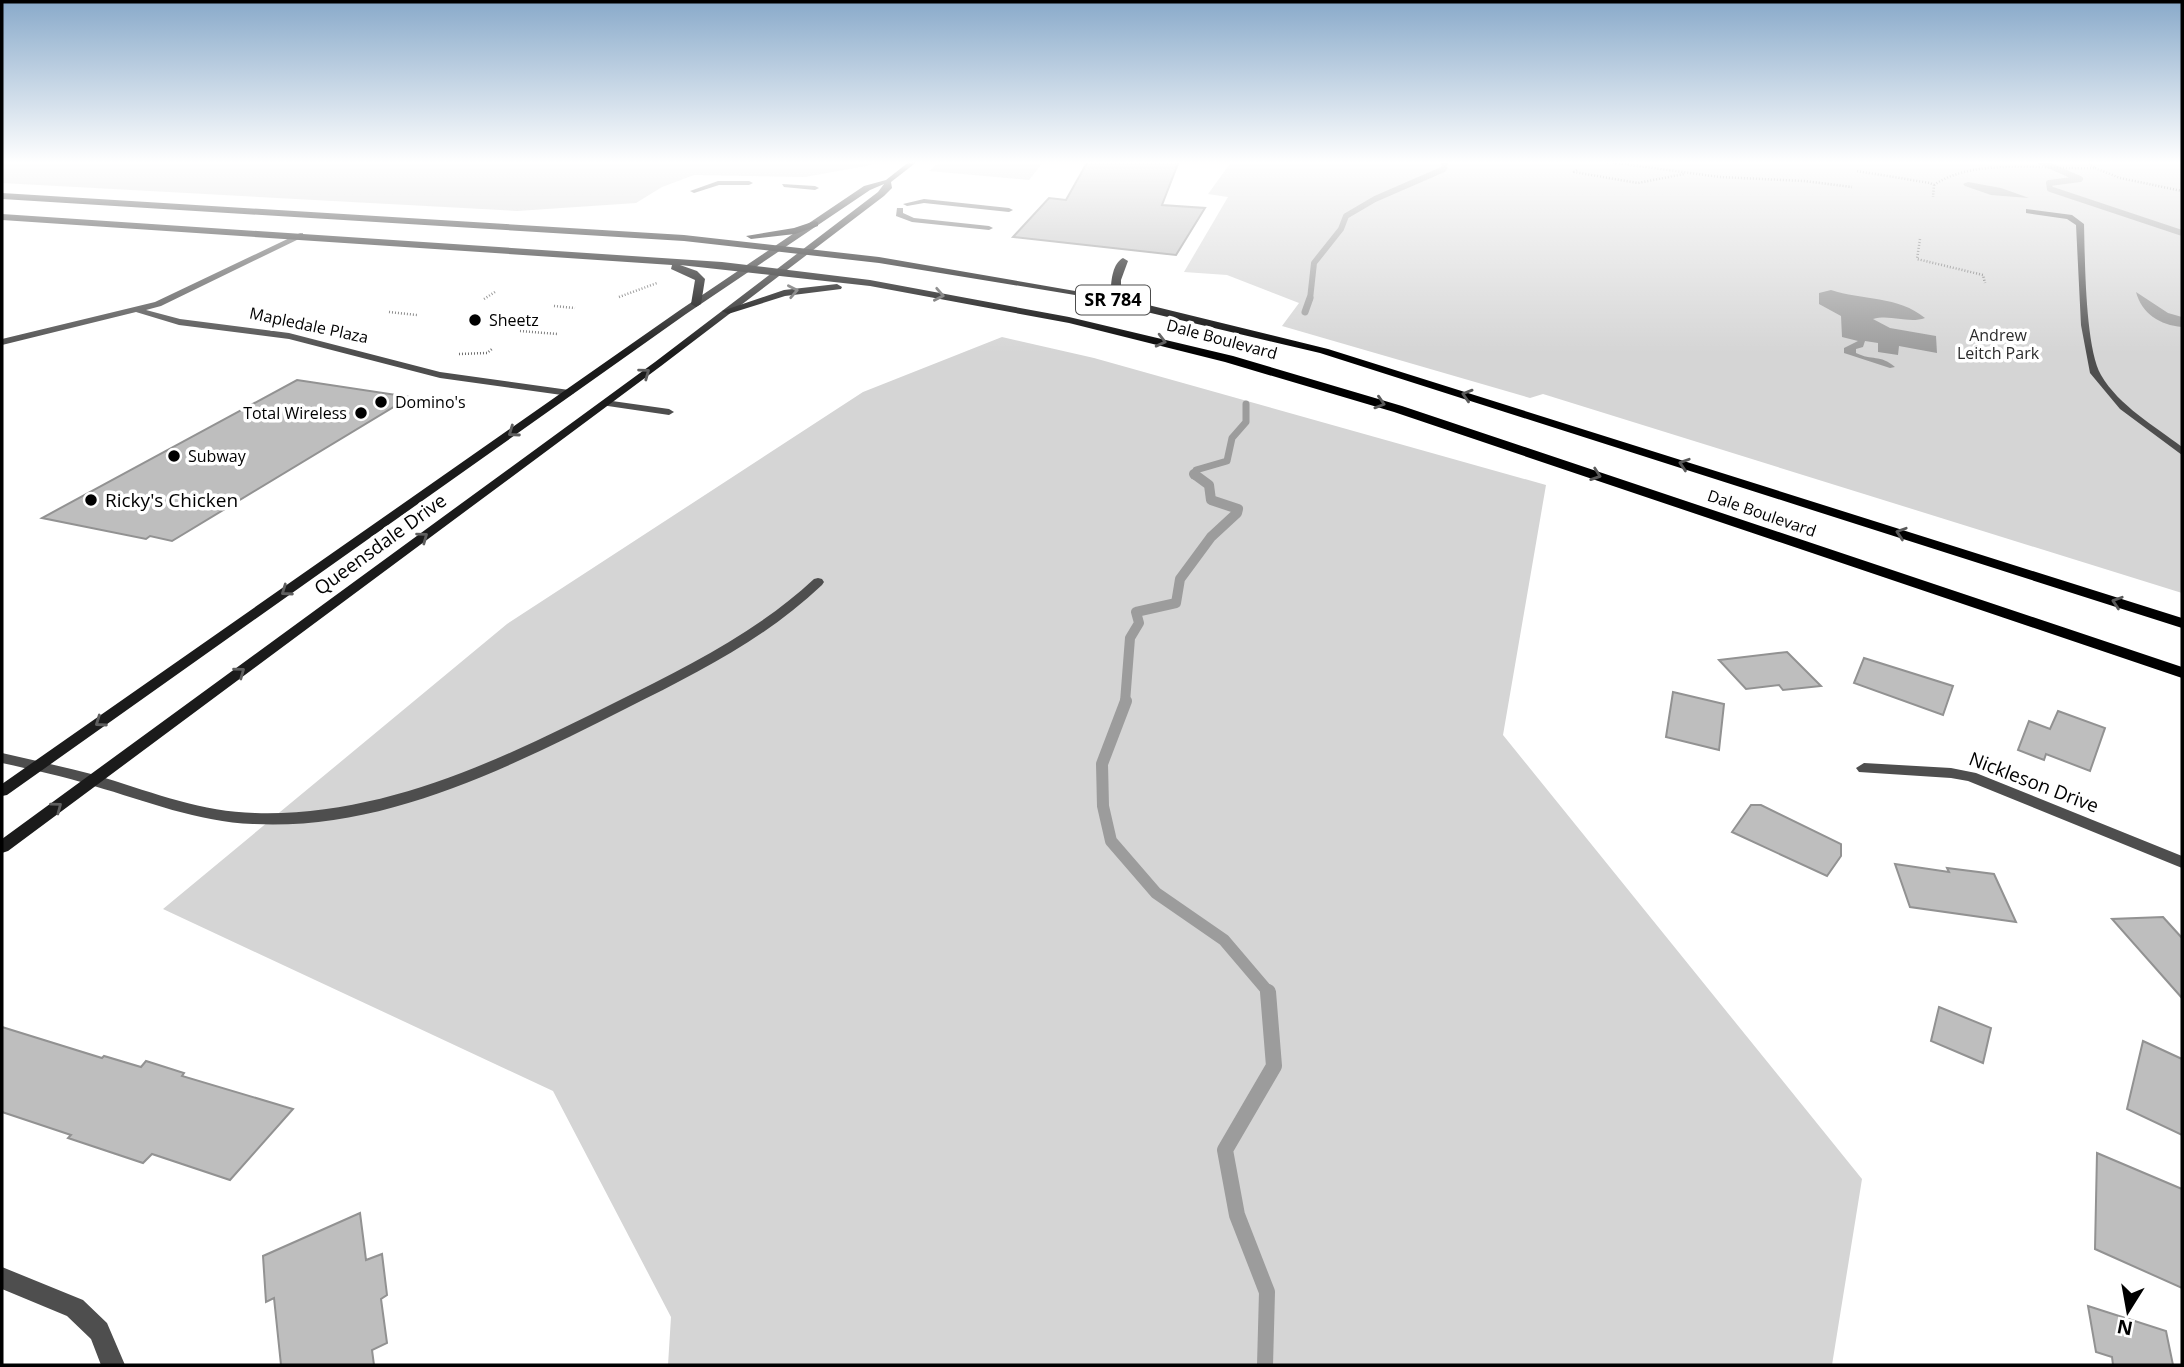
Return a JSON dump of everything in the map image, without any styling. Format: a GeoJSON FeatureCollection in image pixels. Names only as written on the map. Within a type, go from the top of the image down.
{"type":"FeatureCollection","features":[{"type":"Feature","properties":{"kind":"main road","name":"Dale Boulevard"},"geometry":{"type":"LineString","coordinates":[[131,225],[644,258],[781,271],[902,288],[1129,333],[1321,385],[2182,673]]}},
{"type":"Feature","properties":{"kind":"main road","name":"Dale Boulevard"},"geometry":{"type":"LineString","coordinates":[[470,225],[684,238],[780,247],[996,278],[1160,310],[1324,351],[1491,402],[2182,623]]}},
{"type":"Feature","properties":{"kind":"main road"},"geometry":{"type":"LineString","coordinates":[[684,238],[771,235],[795,232],[811,225]]}},
{"type":"Feature","properties":{"kind":"main road"},"geometry":{"type":"LineString","coordinates":[[644,258],[696,275],[701,281],[696,304]]}},
{"type":"Feature","properties":{"kind":"main road"},"geometry":{"type":"LineString","coordinates":[[1123,261],[1116,280],[1116,290],[1160,310]]}},
{"type":"Feature","properties":{"kind":"main road"},"geometry":{"type":"LineString","coordinates":[[728,311],[805,289],[902,288]]}},
{"type":"Feature","properties":{"kind":"street","name":"Queensdale Drive"},"geometry":{"type":"LineString","coordinates":[[2,791],[812,225]]}},
{"type":"Feature","properties":{"kind":"street","name":"Queensdale Drive"},"geometry":{"type":"LineString","coordinates":[[2,847],[605,403],[841,225]]}},
{"type":"Feature","properties":{"kind":"street"},"geometry":{"type":"LineString","coordinates":[[958,225],[989,228]]}},
{"type":"Feature","properties":{"kind":"street"},"geometry":{"type":"LineString","coordinates":[[2080,225],[2081,265],[2093,371],[2106,389],[2124,406],[2182,452]]}},
{"type":"Feature","properties":{"kind":"street"},"geometry":{"type":"LineString","coordinates":[[138,310],[178,296],[300,235]]}},
{"type":"Feature","properties":{"kind":"street","name":"Mapledale Plaza"},"geometry":{"type":"LineString","coordinates":[[2,342],[138,310],[178,322],[289,335],[440,375],[569,393]]}},
{"type":"Feature","properties":{"kind":"street"},"geometry":{"type":"LineString","coordinates":[[605,403],[669,412]]}},
{"type":"Feature","properties":{"kind":"street"},"geometry":{"type":"LineString","coordinates":[[2,758],[93,780],[210,815],[256,819],[307,817],[360,809],[397,799],[495,764],[571,730],[741,644],[774,622],[818,582]]}},
{"type":"Feature","properties":{"kind":"street","name":"Nickleson Drive"},"geometry":{"type":"LineString","coordinates":[[1864,768],[1951,773],[1971,778],[2182,862]]}},
{"type":"Feature","properties":{"kind":"street"},"geometry":{"type":"LineString","coordinates":[[2,1278],[75,1308],[99,1331],[113,1365]]}},
{"type":"Feature","properties":{"kind":"path"},"geometry":{"type":"LineString","coordinates":[[1920,239],[1917,259],[1981,274],[1985,283]]}},
{"type":"Feature","properties":{"kind":"path"},"geometry":{"type":"LineString","coordinates":[[619,297],[635,293],[665,279]]}},
{"type":"Feature","properties":{"kind":"path"},"geometry":{"type":"LineString","coordinates":[[484,299],[495,292]]}},
{"type":"Feature","properties":{"kind":"path"},"geometry":{"type":"LineString","coordinates":[[554,306],[575,308]]}},
{"type":"Feature","properties":{"kind":"path"},"geometry":{"type":"LineString","coordinates":[[389,312],[417,315]]}},
{"type":"Feature","properties":{"kind":"path"},"geometry":{"type":"LineString","coordinates":[[520,331],[558,334]]}},
{"type":"Feature","properties":{"kind":"path"},"geometry":{"type":"LineString","coordinates":[[453,355],[487,353],[492,349]]}},
{"type":"Feature","properties":{"kind":"green space","name":"Andrew Leitch Park"},"geometry":{"type":"Polygon","coordinates":[[[1212,225],[2182,225],[2182,593],[1543,394],[1530,398],[1282,326],[1299,303],[1227,275],[1184,272],[1212,225]]]}},
{"type":"Feature","properties":{"kind":"green space"},"geometry":{"type":"Polygon","coordinates":[[[1002,337],[1094,358],[1546,485],[1503,735],[1862,1179],[1832,1365],[668,1365],[671,1317],[553,1091],[163,909],[507,624],[863,392],[1002,337]]]}},
{"type":"Feature","properties":{"kind":"shaded area"},"geometry":{"type":"Polygon","coordinates":[[[1831,290],[1892,302],[1915,311],[1925,318],[1873,319],[1890,328],[1936,336],[1937,353],[1899,346],[1898,355],[1878,352],[1878,343],[1865,341],[1863,347],[1856,349],[1856,353],[1885,360],[1895,367],[1890,368],[1844,353],[1844,348],[1858,341],[1842,337],[1841,316],[1819,304],[1819,293],[1831,290]]]}},
{"type":"Feature","properties":{"kind":"shaded area"},"geometry":{"type":"Polygon","coordinates":[[[2136,292],[2168,313],[2182,317],[2182,327],[2166,324],[2153,317],[2147,312],[2136,292]]]}},
{"type":"Feature","properties":{"kind":"building"},"geometry":{"type":"Polygon","coordinates":[[[1024,225],[1195,225],[1176,255],[1013,237],[1024,225]]]}},
{"type":"Feature","properties":{"kind":"building"},"geometry":{"type":"Polygon","coordinates":[[[297,380],[410,397],[172,541],[150,536],[146,539],[42,518],[297,380]]]}},
{"type":"Feature","properties":{"kind":"building"},"geometry":{"type":"Polygon","coordinates":[[[1787,652],[1821,686],[1783,690],[1779,685],[1746,689],[1719,660],[1787,652]]]}},
{"type":"Feature","properties":{"kind":"building"},"geometry":{"type":"Polygon","coordinates":[[[1864,658],[1953,686],[1943,715],[1854,683],[1864,658]]]}},
{"type":"Feature","properties":{"kind":"building"},"geometry":{"type":"Polygon","coordinates":[[[1673,692],[1724,704],[1719,750],[1666,737],[1673,692]]]}},
{"type":"Feature","properties":{"kind":"building"},"geometry":{"type":"Polygon","coordinates":[[[2058,711],[2105,728],[2090,771],[2046,754],[2044,760],[2018,750],[2029,721],[2050,729],[2058,711]]]}},
{"type":"Feature","properties":{"kind":"building"},"geometry":{"type":"Polygon","coordinates":[[[1751,805],[1761,805],[1841,844],[1841,856],[1827,876],[1732,832],[1751,805]]]}},
{"type":"Feature","properties":{"kind":"building"},"geometry":{"type":"Polygon","coordinates":[[[1895,864],[1949,872],[1947,868],[1994,874],[2016,922],[1910,907],[1895,864]]]}},
{"type":"Feature","properties":{"kind":"building"},"geometry":{"type":"Polygon","coordinates":[[[2163,917],[2182,938],[2182,998],[2112,919],[2163,917]]]}},
{"type":"Feature","properties":{"kind":"building"},"geometry":{"type":"Polygon","coordinates":[[[1939,1007],[1991,1028],[1983,1063],[1931,1041],[1939,1007]]]}},
{"type":"Feature","properties":{"kind":"building"},"geometry":{"type":"Polygon","coordinates":[[[2,1027],[102,1058],[104,1056],[141,1067],[146,1061],[184,1073],[182,1076],[293,1109],[230,1180],[152,1154],[143,1163],[2,1112],[2,1027]]]}},
{"type":"Feature","properties":{"kind":"building"},"geometry":{"type":"Polygon","coordinates":[[[2143,1041],[2182,1059],[2182,1135],[2127,1109],[2143,1041]]]}},
{"type":"Feature","properties":{"kind":"building"},"geometry":{"type":"Polygon","coordinates":[[[2097,1153],[2182,1189],[2182,1288],[2095,1249],[2097,1153]]]}},
{"type":"Feature","properties":{"kind":"building"},"geometry":{"type":"Polygon","coordinates":[[[360,1213],[366,1260],[382,1254],[387,1295],[381,1299],[387,1343],[372,1350],[374,1365],[281,1365],[274,1298],[266,1302],[263,1256],[360,1213]]]}},
{"type":"Feature","properties":{"kind":"building"},"geometry":{"type":"Polygon","coordinates":[[[2088,1306],[2166,1331],[2173,1365],[2113,1365],[2112,1357],[2096,1352],[2088,1306]]]}},
{"type":"Feature","properties":{"kind":"waterway"},"geometry":{"type":"LineString","coordinates":[[1310,299],[1314,263],[1343,225]]}},
{"type":"Feature","properties":{"kind":"waterway"},"geometry":{"type":"LineString","coordinates":[[2157,225],[2182,233]]}},
{"type":"Feature","properties":{"kind":"waterway"},"geometry":{"type":"LineString","coordinates":[[1305,312],[1310,298]]}},
{"type":"Feature","properties":{"kind":"waterway"},"geometry":{"type":"LineString","coordinates":[[1195,474],[1196,470],[1227,461],[1232,438],[1246,422],[1246,404]]}},
{"type":"Feature","properties":{"kind":"waterway"},"geometry":{"type":"LineString","coordinates":[[1125,702],[1130,638],[1139,623],[1136,612],[1176,603],[1180,579],[1211,537],[1237,513],[1238,509],[1211,500],[1209,485],[1195,474]]}},
{"type":"Feature","properties":{"kind":"waterway"},"geometry":{"type":"LineString","coordinates":[[1126,701],[1102,764],[1103,806],[1111,841],[1156,893],[1224,940],[1270,994]]}},
{"type":"Feature","properties":{"kind":"waterway"},"geometry":{"type":"LineString","coordinates":[[1265,1365],[1267,1292],[1237,1215],[1225,1150],[1274,1066],[1268,992]]}},
{"type":"Feature","properties":{"kind":"place","name":"Sheetz"},"geometry":{"type":"Point","coordinates":[475,320]}},
{"type":"Feature","properties":{"kind":"place","name":"Domino's"},"geometry":{"type":"Point","coordinates":[381,402]}},
{"type":"Feature","properties":{"kind":"place","name":"Total Wireless"},"geometry":{"type":"Point","coordinates":[361,413]}},
{"type":"Feature","properties":{"kind":"place","name":"Subway"},"geometry":{"type":"Point","coordinates":[174,456]}},
{"type":"Feature","properties":{"kind":"place","name":"Ricky's Chicken"},"geometry":{"type":"Point","coordinates":[91,500]}}]}
